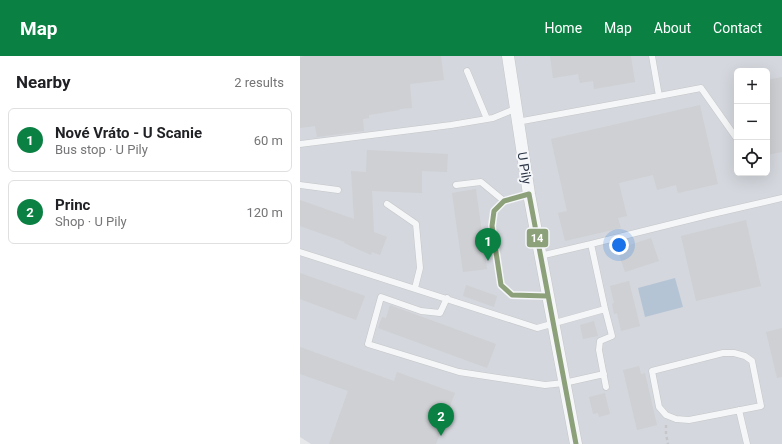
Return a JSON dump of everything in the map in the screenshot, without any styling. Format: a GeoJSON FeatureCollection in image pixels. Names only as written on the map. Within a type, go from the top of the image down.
{"type":"FeatureCollection","features":[{"type":"Feature","properties":{"kind":"street","name":"U Pily"},"geometry":{"type":"LineString","coordinates":[[508,56],[529,194],[576,444]]}},
{"type":"Feature","properties":{"kind":"lane"},"geometry":{"type":"LineString","coordinates":[[652,56],[659,96]]}},
{"type":"Feature","properties":{"kind":"lane"},"geometry":{"type":"LineString","coordinates":[[467,71],[487,119]]}},
{"type":"Feature","properties":{"kind":"lane"},"geometry":{"type":"LineString","coordinates":[[517,122],[701,88],[734,135]]}},
{"type":"Feature","properties":{"kind":"lane"},"geometry":{"type":"LineString","coordinates":[[300,144],[451,125],[487,119],[515,109]]}},
{"type":"Feature","properties":{"kind":"lane"},"geometry":{"type":"LineString","coordinates":[[456,184],[481,182],[504,201]]}},
{"type":"Feature","properties":{"kind":"lane"},"geometry":{"type":"LineString","coordinates":[[300,185],[338,190]]}},
{"type":"Feature","properties":{"kind":"lane"},"geometry":{"type":"LineString","coordinates":[[529,194],[504,201],[494,211],[492,226],[501,285],[512,295],[547,296]]}},
{"type":"Feature","properties":{"kind":"lane"},"geometry":{"type":"LineString","coordinates":[[540,256],[782,198]]}},
{"type":"Feature","properties":{"kind":"lane"},"geometry":{"type":"LineString","coordinates":[[387,204],[416,224],[420,268],[415,288]]}},
{"type":"Feature","properties":{"kind":"lane"},"geometry":{"type":"LineString","coordinates":[[591,244],[612,336],[600,341],[599,350],[606,387]]}},
{"type":"Feature","properties":{"kind":"lane"},"geometry":{"type":"LineString","coordinates":[[300,252],[537,328],[605,309]]}},
{"type":"Feature","properties":{"kind":"lane"},"geometry":{"type":"LineString","coordinates":[[447,298],[440,313],[421,311],[382,297],[368,344],[459,372],[545,385],[564,383],[604,374]]}},
{"type":"Feature","properties":{"kind":"lane"},"geometry":{"type":"LineString","coordinates":[[723,353],[734,353],[745,356],[752,361],[761,406],[739,410],[689,420],[676,419],[666,415],[659,407],[652,372],[723,353]]}},
{"type":"Feature","properties":{"kind":"lane"},"geometry":{"type":"LineString","coordinates":[[739,410],[747,444]]}},
{"type":"Feature","properties":{"kind":"path"},"geometry":{"type":"LineString","coordinates":[[666,415],[666,434],[668,444]]}},
{"type":"Feature","properties":{"kind":"shaded area"},"geometry":{"type":"Polygon","coordinates":[[[300,56],[782,56],[782,444],[311,444],[300,437],[300,56]]]}},
{"type":"Feature","properties":{"kind":"water"},"geometry":{"type":"Polygon","coordinates":[[[675,278],[683,307],[645,317],[638,288],[675,278]]]}},
{"type":"Feature","properties":{"kind":"building"},"geometry":{"type":"Polygon","coordinates":[[[441,56],[444,80],[410,84],[412,108],[369,115],[369,118],[363,119],[364,131],[317,137],[315,126],[300,128],[300,57],[441,56]]]}},
{"type":"Feature","properties":{"kind":"building"},"geometry":{"type":"Polygon","coordinates":[[[550,56],[631,56],[635,82],[594,89],[593,81],[580,83],[578,74],[553,78],[550,56]]]}},
{"type":"Feature","properties":{"kind":"building"},"geometry":{"type":"Polygon","coordinates":[[[782,77],[782,152],[770,154],[770,104],[770,79],[782,77]]]}},
{"type":"Feature","properties":{"kind":"building"},"geometry":{"type":"Polygon","coordinates":[[[700,105],[718,184],[678,193],[676,185],[657,190],[653,175],[619,183],[627,216],[618,218],[621,228],[565,241],[558,213],[567,211],[551,139],[700,105]]]}},
{"type":"Feature","properties":{"kind":"building"},"geometry":{"type":"Polygon","coordinates":[[[367,150],[448,154],[447,172],[422,171],[422,193],[372,191],[374,232],[387,237],[380,255],[372,252],[371,255],[344,243],[345,242],[300,226],[300,200],[354,219],[351,171],[366,172],[367,150]]]}},
{"type":"Feature","properties":{"kind":"building"},"geometry":{"type":"Polygon","coordinates":[[[476,189],[487,269],[463,272],[452,193],[476,189]]]}},
{"type":"Feature","properties":{"kind":"building"},"geometry":{"type":"Polygon","coordinates":[[[746,220],[761,286],[696,301],[681,236],[746,220]]]}},
{"type":"Feature","properties":{"kind":"building"},"geometry":{"type":"Polygon","coordinates":[[[651,238],[659,261],[625,272],[617,249],[651,238]]]}},
{"type":"Feature","properties":{"kind":"building"},"geometry":{"type":"Polygon","coordinates":[[[300,273],[365,296],[356,320],[300,299],[300,273]]]}},
{"type":"Feature","properties":{"kind":"building"},"geometry":{"type":"Polygon","coordinates":[[[629,281],[640,326],[621,331],[617,313],[614,314],[612,304],[614,303],[610,286],[629,281]]]}},
{"type":"Feature","properties":{"kind":"building"},"geometry":{"type":"Polygon","coordinates":[[[466,285],[497,296],[494,307],[463,296],[466,285]]]}},
{"type":"Feature","properties":{"kind":"building"},"geometry":{"type":"Polygon","coordinates":[[[390,305],[496,344],[487,368],[378,328],[382,317],[386,318],[390,305]]]}},
{"type":"Feature","properties":{"kind":"building"},"geometry":{"type":"Polygon","coordinates":[[[594,321],[598,336],[583,339],[580,325],[594,321]]]}},
{"type":"Feature","properties":{"kind":"building"},"geometry":{"type":"Polygon","coordinates":[[[782,328],[782,377],[777,378],[766,332],[782,328]]]}},
{"type":"Feature","properties":{"kind":"building"},"geometry":{"type":"Polygon","coordinates":[[[300,347],[394,381],[397,372],[455,393],[436,444],[329,444],[348,391],[300,374],[300,347]]]}},
{"type":"Feature","properties":{"kind":"building"},"geometry":{"type":"Polygon","coordinates":[[[639,366],[641,374],[645,373],[657,425],[637,430],[623,370],[639,366]]]}},
{"type":"Feature","properties":{"kind":"building"},"geometry":{"type":"Polygon","coordinates":[[[605,393],[610,414],[599,417],[598,413],[593,414],[589,397],[605,393]]]}},
{"type":"Feature","properties":{"kind":"transit line","name":"14"},"geometry":{"type":"LineString","coordinates":[[547,296],[512,295],[501,285],[492,226],[494,211],[504,201],[529,194],[576,444]]}},
{"type":"Feature","properties":{"kind":"place","name":"Nové Vráto - U Scanie"},"geometry":{"type":"Point","coordinates":[488,261]}},
{"type":"Feature","properties":{"kind":"place","name":"Princ"},"geometry":{"type":"Point","coordinates":[441,436]}}]}
